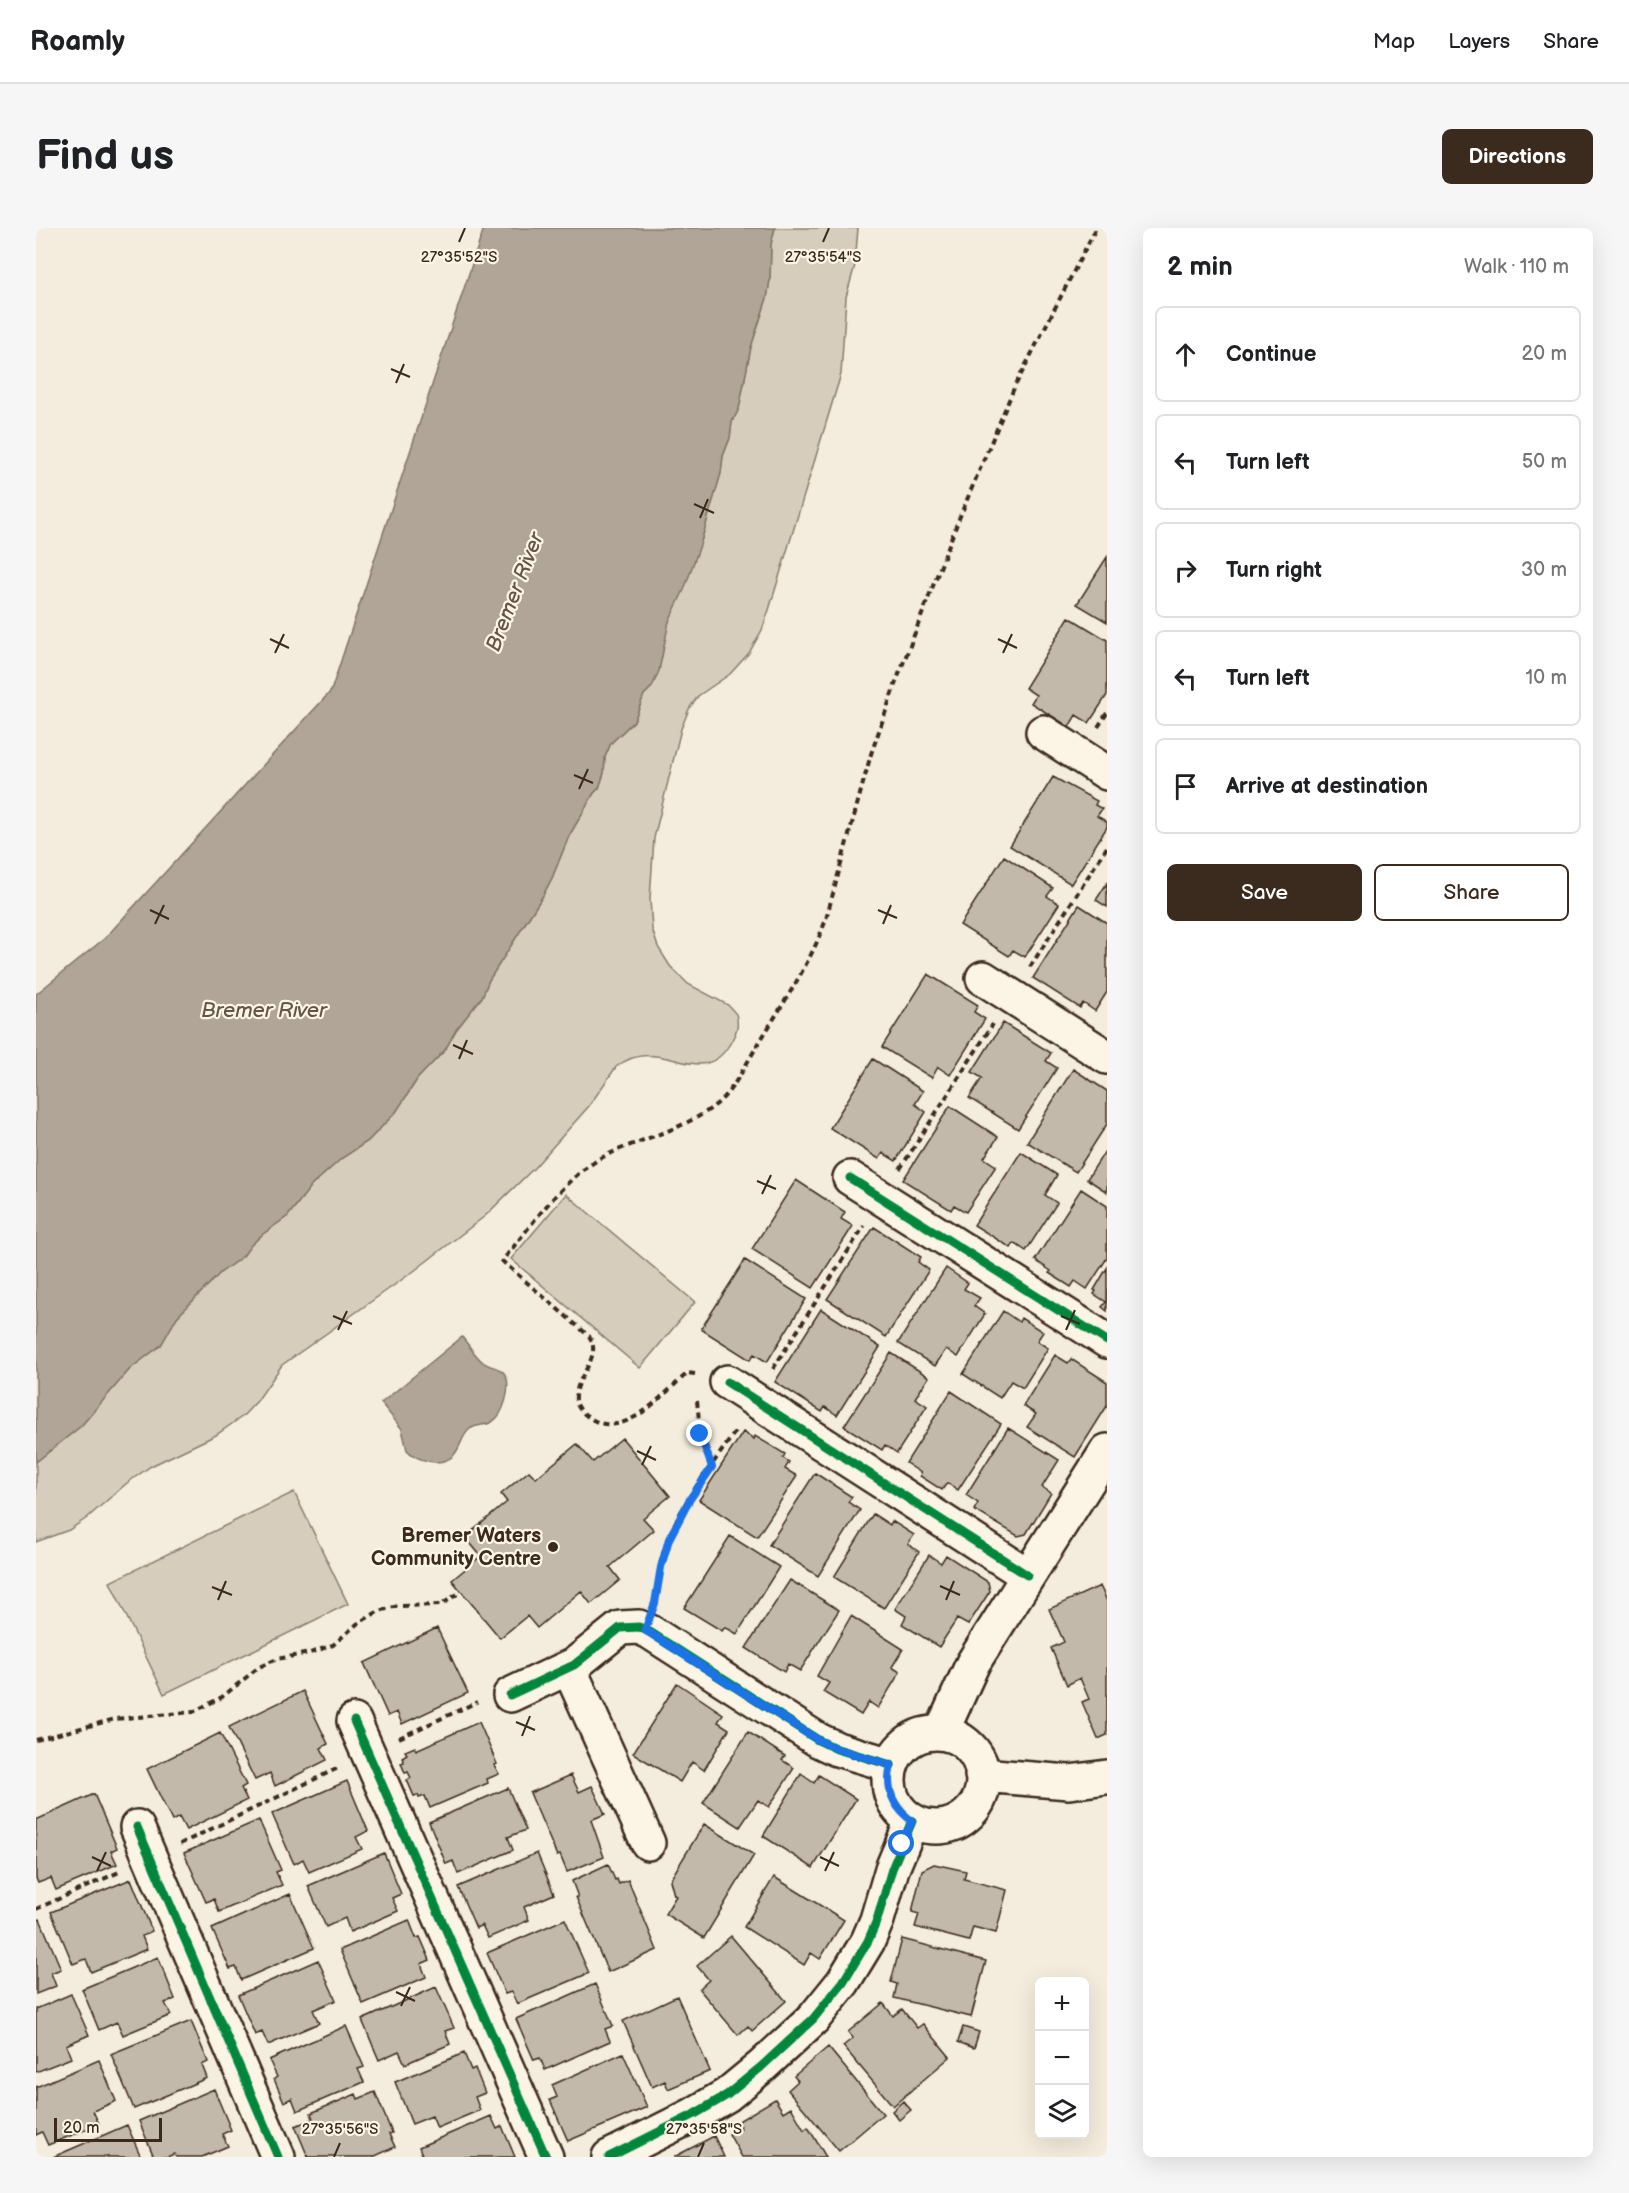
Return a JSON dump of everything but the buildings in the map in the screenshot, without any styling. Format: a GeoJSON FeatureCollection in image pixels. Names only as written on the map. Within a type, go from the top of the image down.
{"type":"FeatureCollection","features":[{"type":"Feature","properties":{"kind":"street"},"geometry":{"type":"LineString","coordinates":[[1043,732],[1107,772]]}},
{"type":"Feature","properties":{"kind":"street"},"geometry":{"type":"LineString","coordinates":[[983,978],[1107,1057]]}},
{"type":"Feature","properties":{"kind":"street"},"geometry":{"type":"LineString","coordinates":[[850,1178],[1107,1341]]}},
{"type":"Feature","properties":{"kind":"street"},"geometry":{"type":"LineString","coordinates":[[707,1385],[754,1400],[1027,1575]]}},
{"type":"Feature","properties":{"kind":"street"},"geometry":{"type":"LineString","coordinates":[[941,1733],[973,1663],[1107,1451]]}},
{"type":"Feature","properties":{"kind":"street"},"geometry":{"type":"LineString","coordinates":[[510,1695],[569,1668],[620,1628],[632,1627],[645,1630],[818,1740],[837,1749],[891,1765]]}},
{"type":"Feature","properties":{"kind":"street"},"geometry":{"type":"LineString","coordinates":[[569,1668],[648,1844]]}},
{"type":"Feature","properties":{"kind":"street"},"geometry":{"type":"LineString","coordinates":[[354,1722],[546,2157]]}},
{"type":"Feature","properties":{"kind":"street"},"geometry":{"type":"LineString","coordinates":[[927,1733],[941,1733],[957,1738],[969,1747],[979,1760],[982,1775],[980,1797],[972,1810],[961,1820],[947,1826],[925,1826],[912,1821],[896,1806],[890,1791],[891,1765],[899,1750],[909,1741],[927,1733]]}},
{"type":"Feature","properties":{"kind":"street"},"geometry":{"type":"LineString","coordinates":[[982,1775],[1069,1782],[1107,1777]]}},
{"type":"Feature","properties":{"kind":"street"},"geometry":{"type":"LineString","coordinates":[[609,2157],[727,2095],[813,2019],[843,1982],[865,1947],[877,1920],[892,1869],[912,1821]]}},
{"type":"Feature","properties":{"kind":"street"},"geometry":{"type":"LineString","coordinates":[[137,1827],[278,2157]]}},
{"type":"Feature","properties":{"kind":"path"},"geometry":{"type":"LineString","coordinates":[[712,1467],[699,1428],[707,1385],[694,1374],[688,1373],[647,1408],[621,1424],[606,1425],[591,1419],[580,1409],[576,1398],[580,1381],[593,1354],[593,1342],[590,1336],[502,1261],[562,1189],[582,1170],[619,1149],[681,1124],[717,1104],[740,1074],[806,965],[826,919],[877,736],[966,500],[1023,369],[1096,228]]}},
{"type":"Feature","properties":{"kind":"path"},"geometry":{"type":"LineString","coordinates":[[645,1630],[655,1603],[661,1567],[669,1539],[690,1499],[1107,847]]}},
{"type":"Feature","properties":{"kind":"path"},"geometry":{"type":"LineString","coordinates":[[36,1740],[115,1719],[193,1712],[222,1697],[259,1667],[277,1659],[310,1653],[333,1645],[357,1624],[379,1611],[398,1606],[441,1605],[462,1592]]}},
{"type":"Feature","properties":{"kind":"path"},"geometry":{"type":"LineString","coordinates":[[36,1908],[151,1858],[333,1770],[343,1766],[372,1762],[397,1738],[474,1703],[510,1695]]}},
{"type":"Feature","properties":{"kind":"shaded area"},"geometry":{"type":"Polygon","coordinates":[[[775,228],[858,228],[855,265],[846,297],[841,374],[762,630],[749,653],[730,674],[698,696],[689,709],[681,729],[654,838],[650,899],[652,929],[658,947],[670,966],[688,984],[728,1005],[736,1014],[737,1027],[732,1040],[721,1056],[708,1063],[694,1064],[649,1055],[633,1058],[616,1067],[589,1106],[534,1168],[485,1216],[414,1271],[282,1365],[257,1401],[243,1416],[216,1435],[151,1466],[69,1530],[36,1542],[36,1462],[81,1426],[130,1369],[161,1345],[177,1317],[220,1273],[243,1256],[263,1234],[288,1216],[312,1185],[342,1158],[368,1141],[396,1112],[418,1078],[445,1050],[456,1030],[482,997],[489,980],[542,897],[569,836],[599,788],[604,773],[605,757],[611,743],[634,721],[644,694],[652,687],[662,656],[669,621],[700,545],[721,473],[732,422],[739,409],[751,347],[767,298],[771,244],[775,228]]]}},
{"type":"Feature","properties":{"kind":"shaded area"},"geometry":{"type":"Polygon","coordinates":[[[566,1194],[695,1302],[640,1368],[511,1259],[566,1194]]]}},
{"type":"Feature","properties":{"kind":"shaded area"},"geometry":{"type":"Polygon","coordinates":[[[294,1492],[348,1604],[164,1694],[110,1582],[294,1492]]]}},
{"type":"Feature","properties":{"kind":"water","name":"Bremer River"},"geometry":{"type":"Polygon","coordinates":[[[484,228],[775,228],[771,244],[767,298],[751,347],[739,409],[732,422],[721,473],[700,545],[684,590],[669,621],[659,671],[652,687],[644,695],[634,721],[611,743],[605,757],[604,773],[599,788],[569,836],[542,897],[489,980],[482,997],[456,1030],[445,1050],[418,1078],[396,1112],[368,1141],[342,1158],[312,1185],[288,1216],[263,1234],[243,1256],[220,1273],[177,1317],[161,1345],[130,1369],[81,1426],[36,1462],[36,994],[105,938],[331,691],[484,228]]]}},
{"type":"Feature","properties":{"kind":"water"},"geometry":{"type":"Polygon","coordinates":[[[462,1337],[480,1360],[506,1376],[508,1387],[503,1408],[492,1422],[473,1427],[467,1432],[453,1456],[436,1462],[423,1460],[407,1450],[402,1429],[381,1403],[462,1337]]]}},
{"type":"Feature","properties":{"kind":"cycle path"},"geometry":{"type":"LineString","coordinates":[[850,1178],[1107,1341]]}},
{"type":"Feature","properties":{"kind":"cycle path"},"geometry":{"type":"LineString","coordinates":[[727,1382],[1027,1575]]}},
{"type":"Feature","properties":{"kind":"cycle path"},"geometry":{"type":"LineString","coordinates":[[510,1695],[574,1665],[620,1628],[639,1627],[818,1740],[837,1749],[891,1765]]}},
{"type":"Feature","properties":{"kind":"cycle path"},"geometry":{"type":"LineString","coordinates":[[354,1721],[546,2157]]}},
{"type":"Feature","properties":{"kind":"cycle path"},"geometry":{"type":"LineString","coordinates":[[609,2157],[693,2115],[727,2095],[813,2019],[843,1982],[868,1941],[877,1920],[892,1869],[912,1821]]}},
{"type":"Feature","properties":{"kind":"cycle path"},"geometry":{"type":"LineString","coordinates":[[137,1827],[278,2157]]}},
{"type":"Feature","properties":{"kind":"place","name":"Bremer Waters Community Centre"},"geometry":{"type":"Point","coordinates":[553,1547]}},
{"type":"Feature","properties":{"kind":"route"},"geometry":{"type":"LineString","coordinates":[[700,1434],[712,1467],[690,1499],[666,1546],[655,1603],[645,1630],[818,1740],[837,1749],[891,1765],[890,1791],[896,1806],[912,1821],[902,1844]]}}]}
